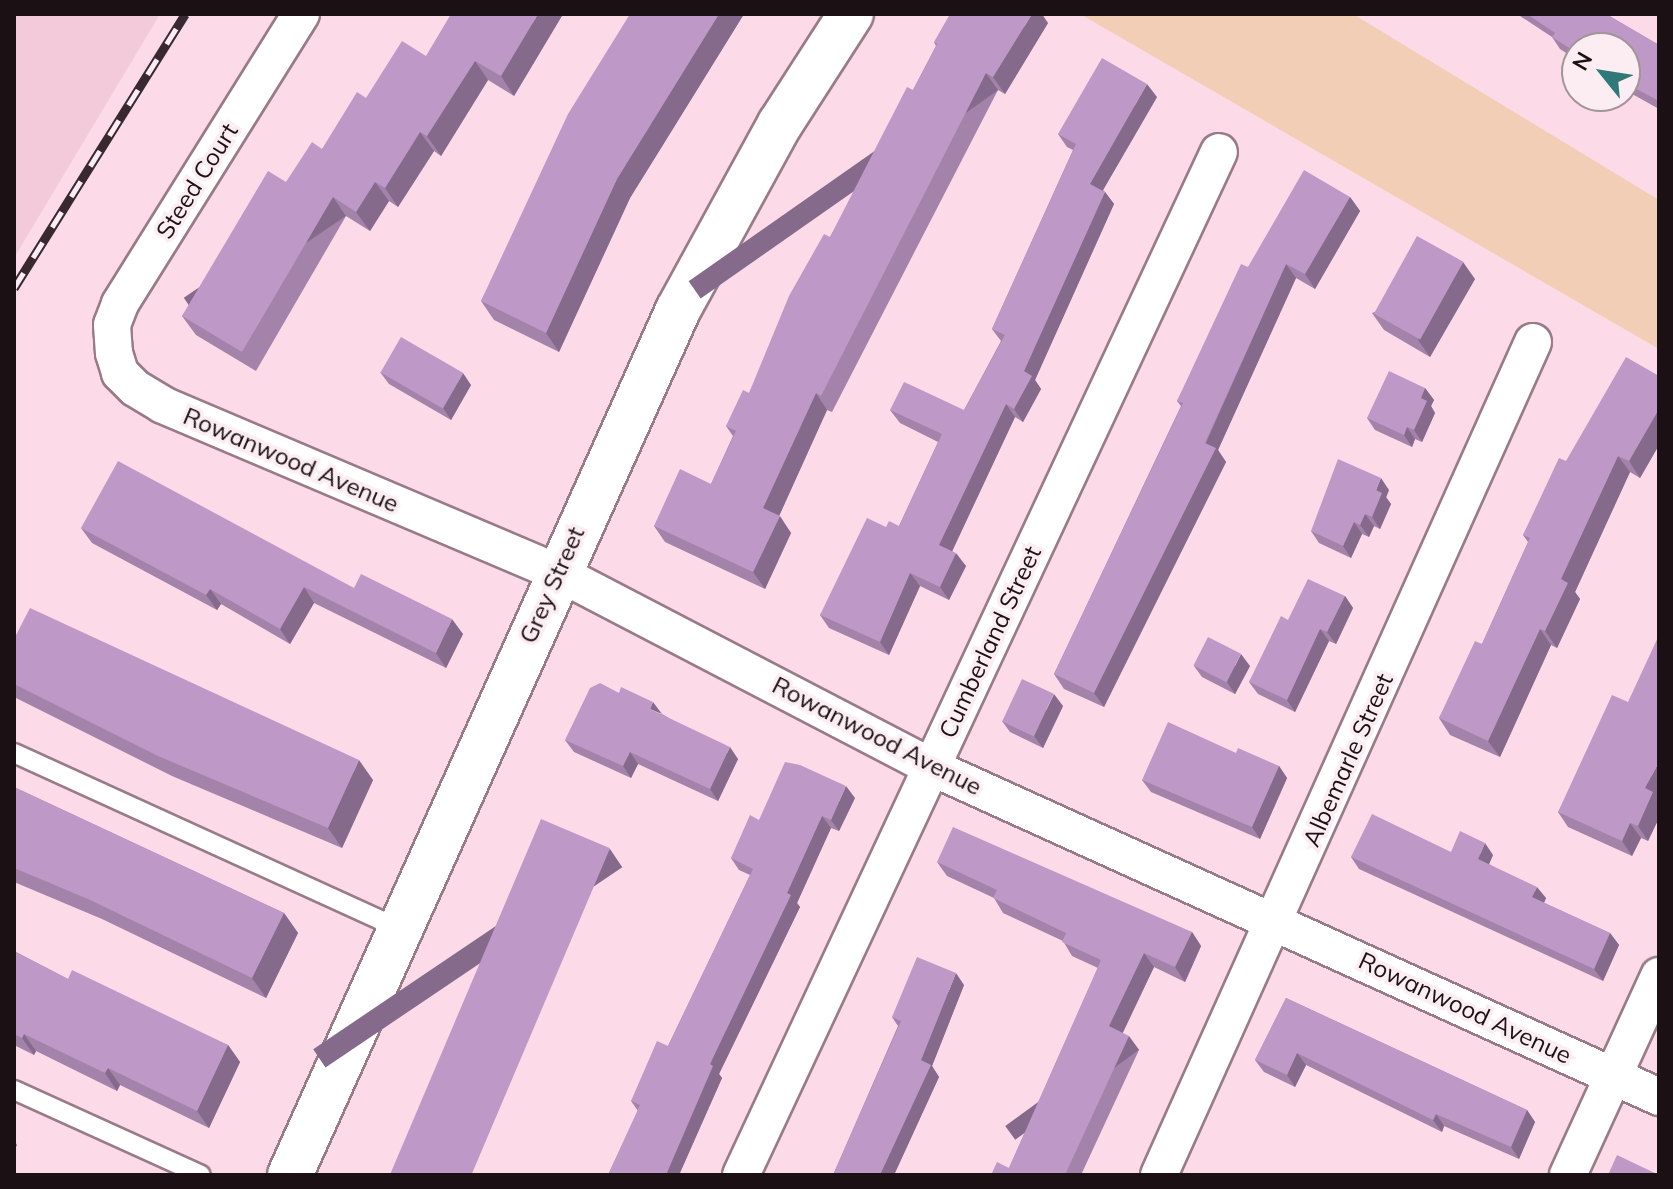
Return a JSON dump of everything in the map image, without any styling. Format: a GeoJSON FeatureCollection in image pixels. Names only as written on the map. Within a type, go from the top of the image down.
{"type":"FeatureCollection","features":[{"type":"Feature","properties":{"kind":"street","name":"Steed Court"},"geometry":{"type":"LineString","coordinates":[[114,353],[112,325],[120,304],[301,14]]}},
{"type":"Feature","properties":{"kind":"street","name":"Grey Street"},"geometry":{"type":"LineString","coordinates":[[290,1175],[557,572],[723,222],[851,14]]}},
{"type":"Feature","properties":{"kind":"street","name":"Cumberland Street"},"geometry":{"type":"LineString","coordinates":[[741,1175],[1219,152]]}},
{"type":"Feature","properties":{"kind":"street","name":"Albemarle Street"},"geometry":{"type":"LineString","coordinates":[[1159,1175],[1277,921],[1533,342]]}},
{"type":"Feature","properties":{"kind":"street","name":"Rowanwood Avenue"},"geometry":{"type":"LineString","coordinates":[[114,353],[120,373],[163,405],[557,572],[931,767],[1277,921],[1659,1097]]}},
{"type":"Feature","properties":{"kind":"street"},"geometry":{"type":"LineString","coordinates":[[1568,1175],[1659,976]]}},
{"type":"Feature","properties":{"kind":"lane"},"geometry":{"type":"LineString","coordinates":[[14,753],[401,929]]}},
{"type":"Feature","properties":{"kind":"lane"},"geometry":{"type":"LineString","coordinates":[[14,1090],[201,1175]]}},
{"type":"Feature","properties":{"kind":"shaded area"},"geometry":{"type":"Polygon","coordinates":[[[14,14],[160,14],[14,258],[14,14]]]}},
{"type":"Feature","properties":{"kind":"shaded area"},"geometry":{"type":"Polygon","coordinates":[[[1080,14],[1353,14],[1659,200],[1659,349],[1080,14]]]}},
{"type":"Feature","properties":{"kind":"building"},"geometry":{"type":"Polygon","coordinates":[[[451,14],[538,14],[501,76],[475,61],[427,136],[420,132],[385,188],[375,182],[356,212],[333,197],[242,352],[182,316],[268,171],[286,182],[312,142],[322,149],[357,92],[366,98],[402,41],[426,56],[451,14]]]}},
{"type":"Feature","properties":{"kind":"building"},"geometry":{"type":"Polygon","coordinates":[[[630,14],[719,14],[617,179],[546,333],[481,301],[568,114],[630,14]]]}},
{"type":"Feature","properties":{"kind":"building"},"geometry":{"type":"Polygon","coordinates":[[[950,14],[1032,14],[993,77],[986,73],[821,396],[816,393],[763,508],[780,516],[753,572],[654,526],[680,469],[711,484],[736,431],[726,426],[743,390],[749,393],[789,296],[824,234],[830,237],[907,87],[913,90],[950,14]]]}},
{"type":"Feature","properties":{"kind":"building"},"geometry":{"type":"Polygon","coordinates":[[[1527,14],[1606,14],[1637,32],[1561,32],[1561,43],[1552,37],[1555,33],[1527,14]]]}},
{"type":"Feature","properties":{"kind":"building"},"geometry":{"type":"Polygon","coordinates":[[[1641,34],[1659,45],[1659,101],[1641,91],[1641,34]]]}},
{"type":"Feature","properties":{"kind":"building"},"geometry":{"type":"Polygon","coordinates":[[[1102,58],[1147,84],[1090,184],[1105,192],[1024,371],[1032,376],[1014,409],[1006,404],[939,545],[956,553],[940,587],[910,573],[880,642],[820,615],[867,518],[886,527],[889,521],[899,526],[942,434],[890,410],[904,382],[964,410],[1005,335],[992,329],[1076,144],[1058,134],[1102,58]]]}},
{"type":"Feature","properties":{"kind":"building"},"geometry":{"type":"Polygon","coordinates":[[[1304,170],[1350,197],[1305,274],[1286,264],[1205,443],[1216,448],[1094,693],[1054,674],[1183,403],[1177,401],[1241,264],[1248,267],[1304,170]]]}},
{"type":"Feature","properties":{"kind":"building"},"geometry":{"type":"Polygon","coordinates":[[[1417,236],[1463,262],[1420,340],[1374,314],[1417,236]]]}},
{"type":"Feature","properties":{"kind":"building"},"geometry":{"type":"Polygon","coordinates":[[[401,337],[463,373],[443,409],[380,373],[401,337]]]}},
{"type":"Feature","properties":{"kind":"building"},"geometry":{"type":"Polygon","coordinates":[[[1626,357],[1659,376],[1659,409],[1629,461],[1618,456],[1561,579],[1568,583],[1545,631],[1540,629],[1488,741],[1439,718],[1475,641],[1482,644],[1530,538],[1523,535],[1559,458],[1566,461],[1626,357]]]}},
{"type":"Feature","properties":{"kind":"building"},"geometry":{"type":"Polygon","coordinates":[[[1389,371],[1425,388],[1421,398],[1427,401],[1414,430],[1407,427],[1404,435],[1367,418],[1389,371]]]}},
{"type":"Feature","properties":{"kind":"building"},"geometry":{"type":"Polygon","coordinates":[[[1338,459],[1381,478],[1376,490],[1382,493],[1372,517],[1365,514],[1360,525],[1354,522],[1343,546],[1311,531],[1338,459]]]}},
{"type":"Feature","properties":{"kind":"building"},"geometry":{"type":"Polygon","coordinates":[[[118,461],[354,588],[361,574],[452,619],[436,653],[304,587],[280,629],[210,589],[206,595],[81,528],[118,461]]]}},
{"type":"Feature","properties":{"kind":"building"},"geometry":{"type":"Polygon","coordinates":[[[1308,579],[1345,596],[1327,632],[1320,629],[1287,700],[1249,682],[1281,616],[1288,620],[1308,579]]]}},
{"type":"Feature","properties":{"kind":"building"},"geometry":{"type":"Polygon","coordinates":[[[30,608],[359,760],[328,828],[158,756],[14,684],[14,639],[30,608]]]}},
{"type":"Feature","properties":{"kind":"building"},"geometry":{"type":"Polygon","coordinates":[[[1659,635],[1659,762],[1645,788],[1653,792],[1638,826],[1630,823],[1622,841],[1558,812],[1612,695],[1628,702],[1659,635]]]}},
{"type":"Feature","properties":{"kind":"building"},"geometry":{"type":"Polygon","coordinates":[[[1208,637],[1241,654],[1226,682],[1193,666],[1208,637]]]}},
{"type":"Feature","properties":{"kind":"building"},"geometry":{"type":"Polygon","coordinates":[[[1022,679],[1054,694],[1034,736],[1002,722],[1022,679]]]}},
{"type":"Feature","properties":{"kind":"building"},"geometry":{"type":"Polygon","coordinates":[[[600,683],[619,693],[621,687],[653,702],[650,709],[730,747],[710,789],[630,752],[623,766],[565,740],[590,688],[600,683]]]}},
{"type":"Feature","properties":{"kind":"building"},"geometry":{"type":"Polygon","coordinates":[[[1168,722],[1236,753],[1238,748],[1279,766],[1252,827],[1142,780],[1168,722]]]}},
{"type":"Feature","properties":{"kind":"building"},"geometry":{"type":"Polygon","coordinates":[[[785,762],[800,765],[846,786],[831,820],[822,816],[787,893],[791,895],[710,1064],[713,1066],[666,1175],[608,1175],[640,1105],[631,1101],[657,1041],[668,1046],[753,869],[731,858],[750,815],[759,820],[785,762]]]}},
{"type":"Feature","properties":{"kind":"building"},"geometry":{"type":"Polygon","coordinates":[[[14,787],[284,913],[252,978],[88,899],[14,868],[14,787]]]}},
{"type":"Feature","properties":{"kind":"building"},"geometry":{"type":"Polygon","coordinates":[[[1372,814],[1451,852],[1460,831],[1485,843],[1478,859],[1537,887],[1532,897],[1610,933],[1594,969],[1351,857],[1372,814]]]}},
{"type":"Feature","properties":{"kind":"building"},"geometry":{"type":"Polygon","coordinates":[[[541,819],[610,848],[471,1175],[390,1175],[541,819]]]}},
{"type":"Feature","properties":{"kind":"building"},"geometry":{"type":"Polygon","coordinates":[[[953,827],[1192,932],[1175,967],[1144,953],[1109,1026],[1129,1036],[1065,1175],[991,1175],[997,1162],[1009,1168],[1101,960],[1062,942],[1066,933],[993,898],[997,890],[937,862],[953,827]]]}},
{"type":"Feature","properties":{"kind":"building"},"geometry":{"type":"Polygon","coordinates":[[[14,951],[68,979],[72,970],[228,1045],[197,1111],[108,1068],[105,1073],[24,1034],[22,1038],[14,1034],[14,951]]]}},
{"type":"Feature","properties":{"kind":"building"},"geometry":{"type":"Polygon","coordinates":[[[917,957],[956,973],[921,1060],[931,1065],[880,1175],[833,1175],[901,1021],[892,1017],[917,957]]]}},
{"type":"Feature","properties":{"kind":"building"},"geometry":{"type":"Polygon","coordinates":[[[1286,998],[1527,1110],[1511,1147],[1436,1114],[1433,1120],[1297,1053],[1287,1075],[1255,1060],[1286,998]]]}},
{"type":"Feature","properties":{"kind":"building"},"geometry":{"type":"Polygon","coordinates":[[[1617,1155],[1659,1175],[1608,1175],[1617,1155]]]}},
{"type":"Feature","properties":{"kind":"railway"},"geometry":{"type":"LineString","coordinates":[[14,288],[185,14]]}}]}
